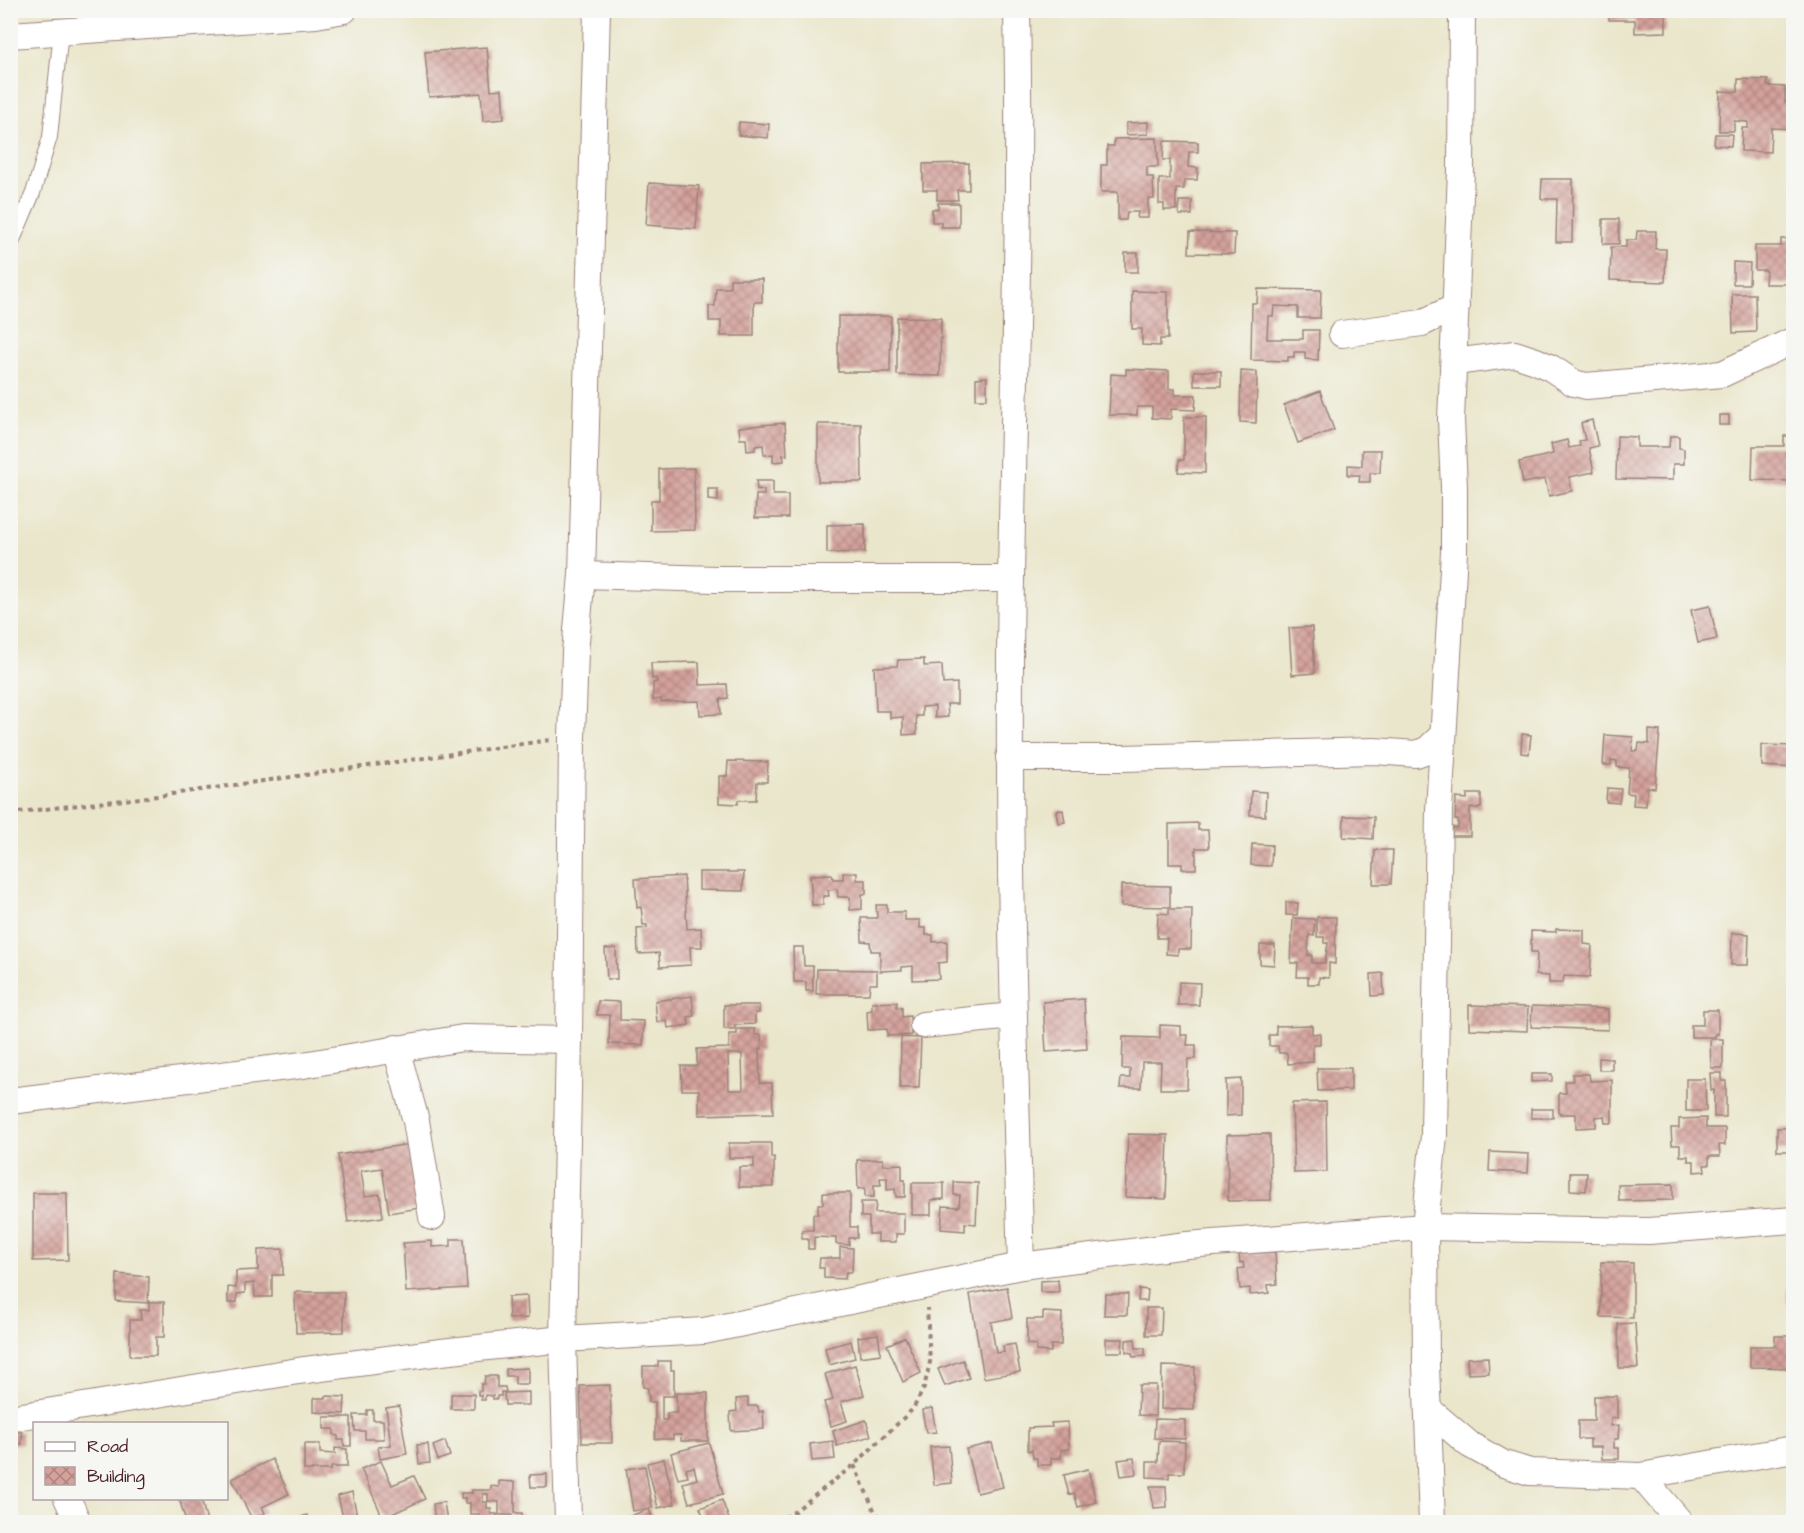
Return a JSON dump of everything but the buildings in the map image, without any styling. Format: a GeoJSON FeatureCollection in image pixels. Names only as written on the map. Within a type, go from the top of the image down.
{"type":"FeatureCollection","features":[{"type":"Feature","properties":{"kind":"street"},"geometry":{"type":"LineString","coordinates":[[10,35],[79,24],[344,10]]}},
{"type":"Feature","properties":{"kind":"street"},"geometry":{"type":"LineString","coordinates":[[568,1522],[563,1339],[572,737],[575,651],[582,575],[597,10]]}},
{"type":"Feature","properties":{"kind":"street"},"geometry":{"type":"LineString","coordinates":[[1017,10],[1019,97],[1009,759],[1013,1016],[1021,1266]]}},
{"type":"Feature","properties":{"kind":"street"},"geometry":{"type":"LineString","coordinates":[[1432,1522],[1426,1365],[1425,1227],[1434,1135],[1438,845],[1454,552],[1451,420],[1461,170],[1462,10]]}},
{"type":"Feature","properties":{"kind":"street"},"geometry":{"type":"LineString","coordinates":[[1342,334],[1422,323],[1456,307]]}},
{"type":"Feature","properties":{"kind":"street"},"geometry":{"type":"LineString","coordinates":[[1755,359],[1794,319]]}},
{"type":"Feature","properties":{"kind":"street"},"geometry":{"type":"LineString","coordinates":[[1455,362],[1515,354],[1551,368],[1574,383],[1586,386],[1722,374],[1794,340]]}},
{"type":"Feature","properties":{"kind":"street"},"geometry":{"type":"LineString","coordinates":[[582,575],[715,579],[1011,579]]}},
{"type":"Feature","properties":{"kind":"street"},"geometry":{"type":"LineString","coordinates":[[1009,759],[1374,751],[1416,754],[1427,750],[1443,735]]}},
{"type":"Feature","properties":{"kind":"street"},"geometry":{"type":"LineString","coordinates":[[923,1025],[1013,1016]]}},
{"type":"Feature","properties":{"kind":"street"},"geometry":{"type":"LineString","coordinates":[[10,1101],[303,1065],[463,1038],[569,1040]]}},
{"type":"Feature","properties":{"kind":"street"},"geometry":{"type":"LineString","coordinates":[[396,1048],[416,1121],[432,1217]]}},
{"type":"Feature","properties":{"kind":"street"},"geometry":{"type":"LineString","coordinates":[[24,1421],[298,1371],[441,1352],[563,1339],[704,1331],[1021,1266],[1186,1245],[1425,1227],[1649,1231],[1794,1220]]}},
{"type":"Feature","properties":{"kind":"street"},"geometry":{"type":"LineString","coordinates":[[1429,1410],[1470,1445],[1504,1464],[1530,1472],[1641,1476],[1794,1449]]}},
{"type":"Feature","properties":{"kind":"street"},"geometry":{"type":"LineString","coordinates":[[1641,1476],[1680,1522]]}},
{"type":"Feature","properties":{"kind":"street"},"geometry":{"type":"LineString","coordinates":[[68,1500],[78,1522]]}},
{"type":"Feature","properties":{"kind":"lane"},"geometry":{"type":"LineString","coordinates":[[10,247],[33,193],[79,24]]}},
{"type":"Feature","properties":{"kind":"path"},"geometry":{"type":"LineString","coordinates":[[10,813],[158,796],[572,737]]}},
{"type":"Feature","properties":{"kind":"path"},"geometry":{"type":"LineString","coordinates":[[777,1522],[791,1514],[854,1465],[914,1409],[924,1388],[930,1362],[926,1286]]}},
{"type":"Feature","properties":{"kind":"path"},"geometry":{"type":"LineString","coordinates":[[854,1465],[875,1512],[880,1518],[893,1522]]}}]}
